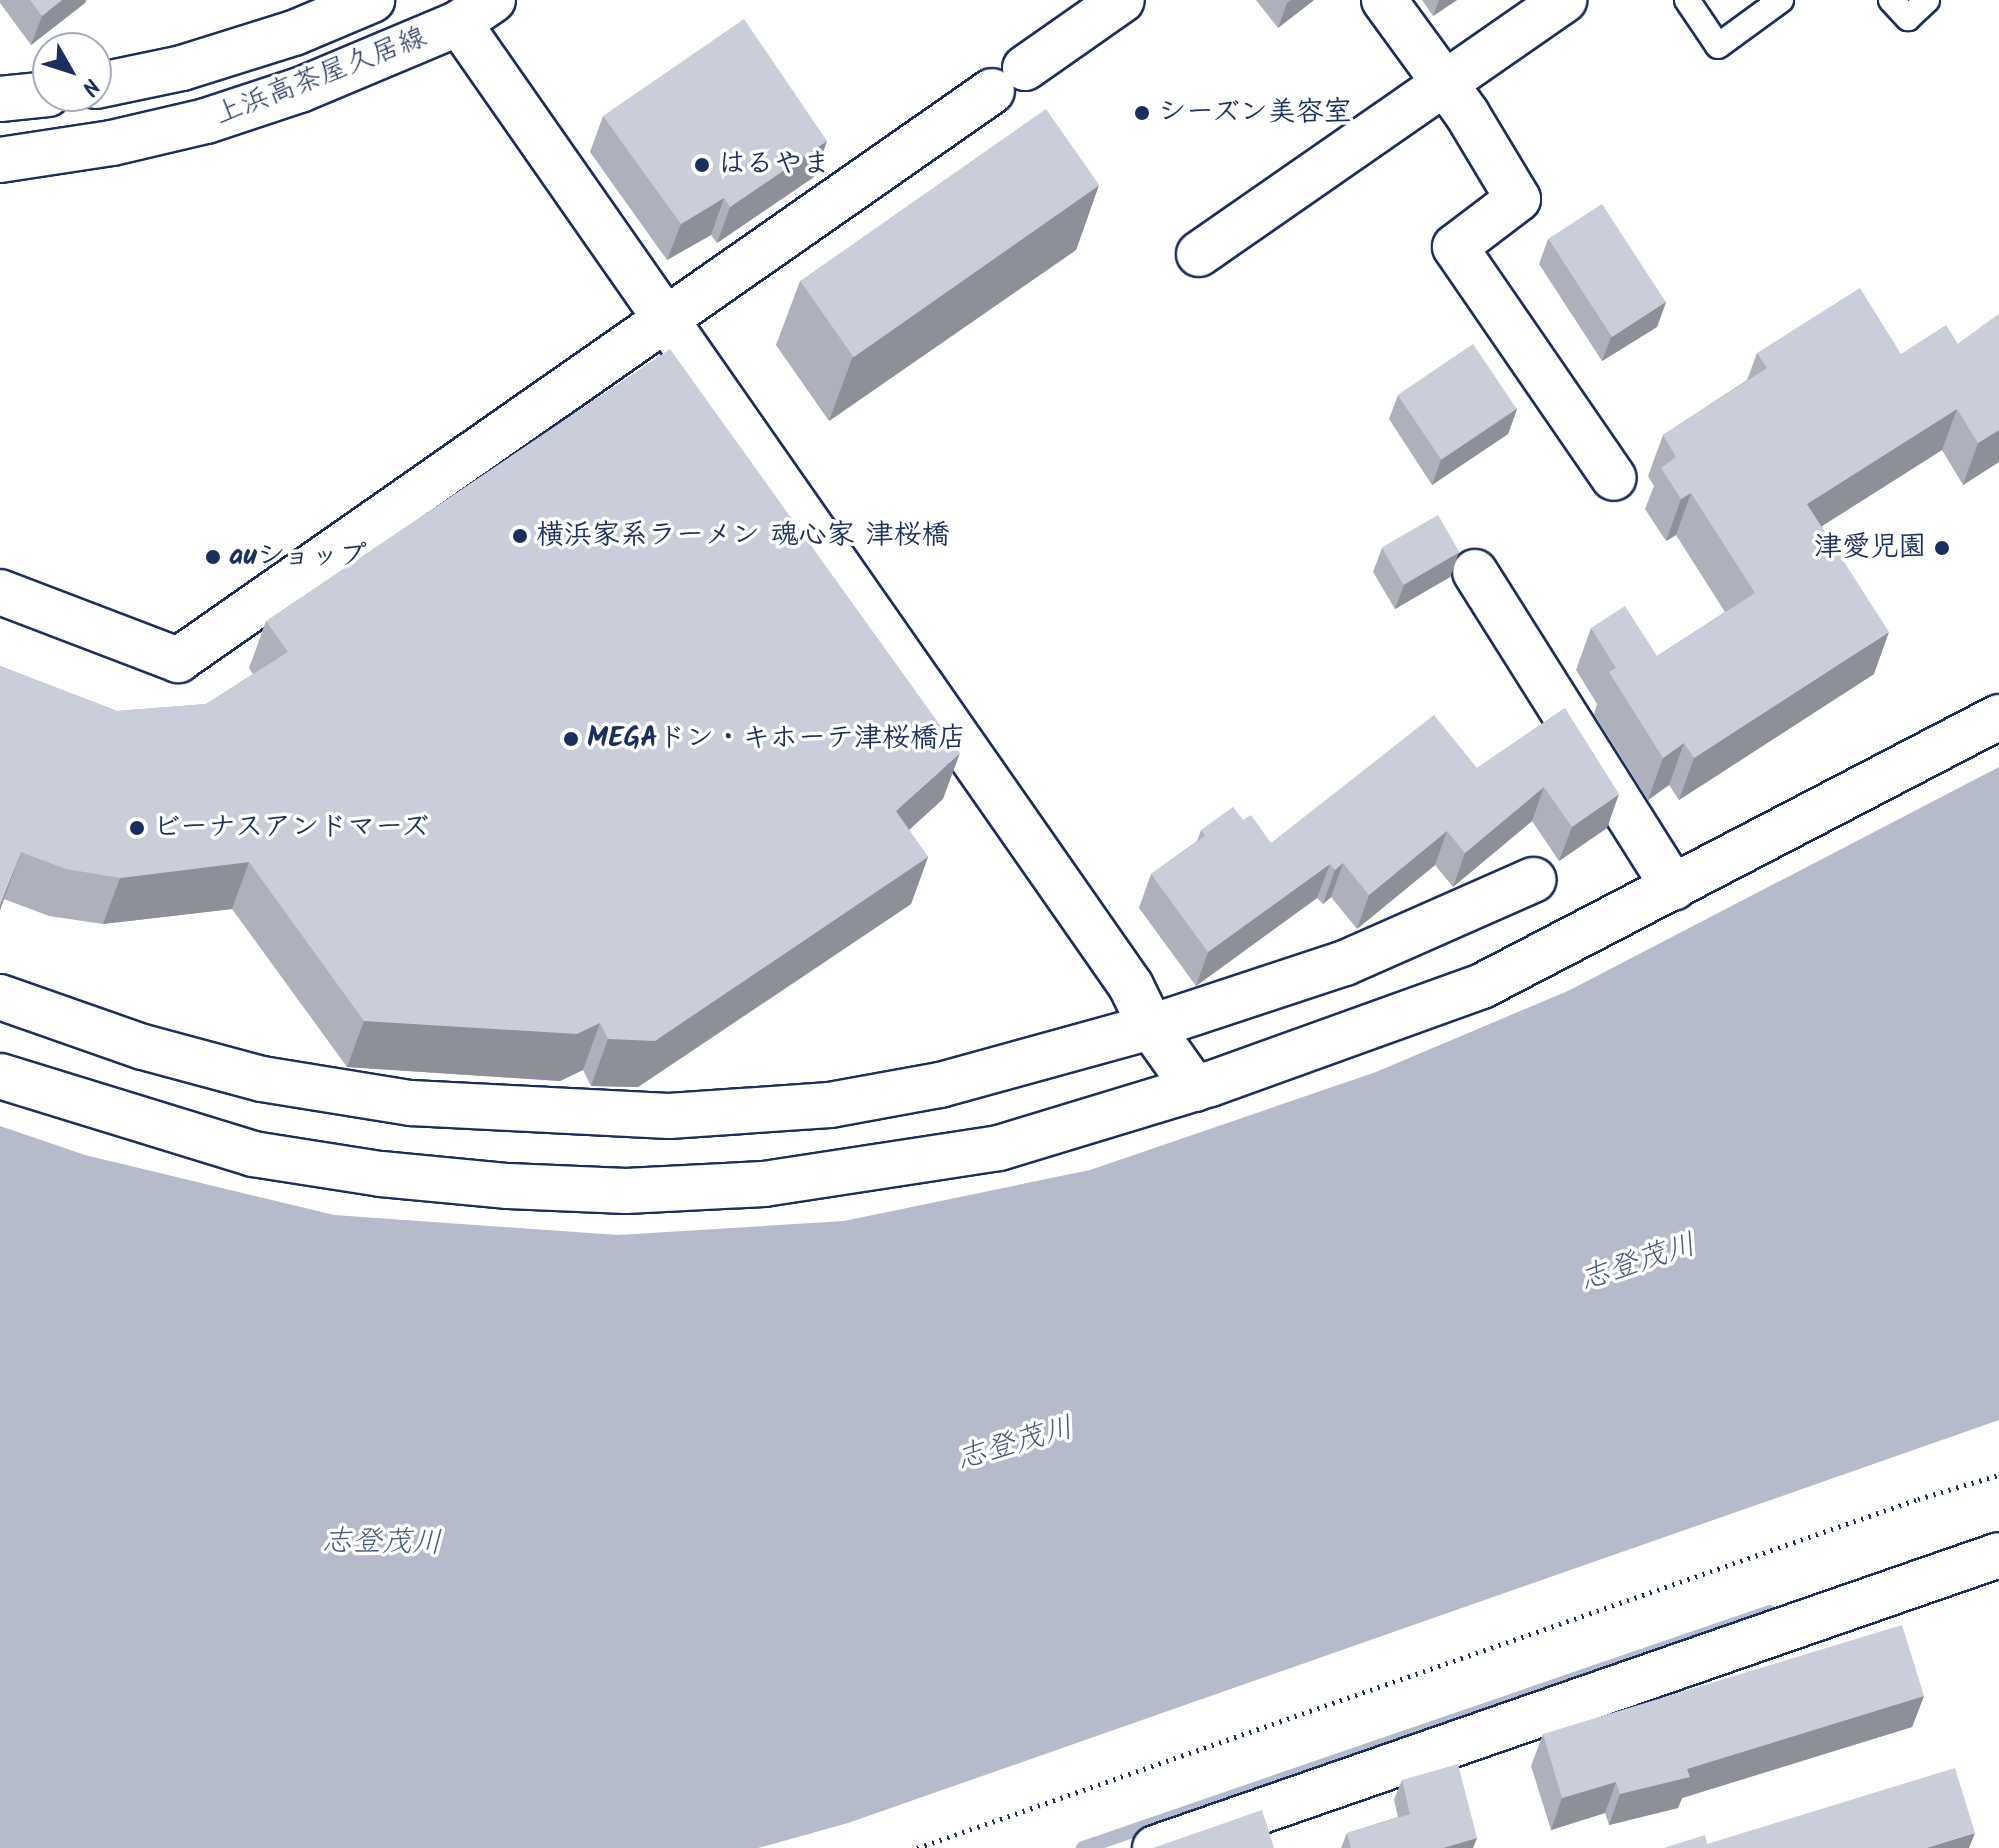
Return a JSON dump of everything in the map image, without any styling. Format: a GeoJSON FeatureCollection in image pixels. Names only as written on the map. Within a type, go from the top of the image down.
{"type":"FeatureCollection","features":[{"type":"Feature","properties":{"kind":"street","name":"上浜高茶屋久居線"},"geometry":{"type":"LineString","coordinates":[[112,83],[182,68],[294,33],[372,0]]}},
{"type":"Feature","properties":{"kind":"street"},"geometry":{"type":"LineString","coordinates":[[0,592],[178,660],[1122,0]]}},
{"type":"Feature","properties":{"kind":"street"},"geometry":{"type":"LineString","coordinates":[[1384,0],[1445,83],[1518,199],[1455,247],[1614,478]]}},
{"type":"Feature","properties":{"kind":"street"},"geometry":{"type":"LineString","coordinates":[[1199,254],[1564,0]]}},
{"type":"Feature","properties":{"kind":"street","name":"上浜高茶屋久居線"},"geometry":{"type":"LineString","coordinates":[[0,160],[112,143],[206,121],[300,90],[476,11]]}},
{"type":"Feature","properties":{"kind":"street"},"geometry":{"type":"LineString","coordinates":[[476,11],[665,320],[1131,986],[1151,1027],[1195,1089]]}},
{"type":"Feature","properties":{"kind":"street"},"geometry":{"type":"LineString","coordinates":[[0,99],[32,96]]}},
{"type":"Feature","properties":{"kind":"street"},"geometry":{"type":"LineString","coordinates":[[1475,572],[1674,888]]}},
{"type":"Feature","properties":{"kind":"street"},"geometry":{"type":"LineString","coordinates":[[0,1076],[253,1154],[381,1174],[626,1191],[764,1184],[999,1148],[1195,1089],[1482,986],[1999,717]]}},
{"type":"Feature","properties":{"kind":"street"},"geometry":{"type":"LineString","coordinates":[[0,997],[143,1047],[262,1079],[411,1103],[578,1114],[669,1116],[830,1105],[940,1085],[1151,1027],[1345,963],[1533,880]]}},
{"type":"Feature","properties":{"kind":"street"},"geometry":{"type":"LineString","coordinates":[[1155,1848],[1999,1555]]}},
{"type":"Feature","properties":{"kind":"lane"},"geometry":{"type":"LineString","coordinates":[[1687,0],[1718,46],[1781,0]]}},
{"type":"Feature","properties":{"kind":"lane"},"geometry":{"type":"LineString","coordinates":[[1891,0],[1908,18],[1927,0]]}},
{"type":"Feature","properties":{"kind":"path"},"geometry":{"type":"LineString","coordinates":[[917,1848],[1918,1499],[1999,1475]]}},
{"type":"Feature","properties":{"kind":"water","name":"志登茂川"},"geometry":{"type":"Polygon","coordinates":[[[1999,767],[1999,1420],[848,1823],[758,1848],[0,1848],[0,1126],[85,1155],[334,1215],[618,1235],[844,1221],[1090,1170],[1376,1072],[1570,990],[1999,767]]]}},
{"type":"Feature","properties":{"kind":"building"},"geometry":{"type":"Polygon","coordinates":[[[30,0],[62,0],[42,16],[30,0]]]}},
{"type":"Feature","properties":{"kind":"building","name":"はるやま"},"geometry":{"type":"Polygon","coordinates":[[[744,19],[827,141],[730,207],[724,198],[681,224],[603,116],[744,19]]]}},
{"type":"Feature","properties":{"kind":"building"},"geometry":{"type":"Polygon","coordinates":[[[1046,109],[1099,185],[854,357],[800,281],[1046,109]]]}},
{"type":"Feature","properties":{"kind":"building"},"geometry":{"type":"Polygon","coordinates":[[[1602,204],[1666,302],[1612,337],[1548,239],[1602,204]]]}},
{"type":"Feature","properties":{"kind":"building"},"geometry":{"type":"Polygon","coordinates":[[[1860,288],[1901,354],[1946,325],[1958,344],[1999,314],[1999,430],[1978,443],[1957,409],[1807,504],[1889,632],[1694,758],[1684,743],[1663,758],[1609,672],[1616,668],[1591,628],[1625,606],[1657,656],[1755,593],[1691,493],[1681,499],[1661,468],[1676,457],[1663,435],[1767,368],[1757,353],[1860,288]]]}},
{"type":"Feature","properties":{"kind":"building"},"geometry":{"type":"Polygon","coordinates":[[[1473,344],[1517,409],[1441,460],[1398,395],[1473,344]]]}},
{"type":"Feature","properties":{"kind":"building"},"geometry":{"type":"Polygon","coordinates":[[[670,349],[960,753],[896,811],[928,857],[655,1041],[608,1039],[600,1023],[577,1034],[364,1021],[249,862],[120,878],[66,869],[21,852],[0,905],[0,666],[117,711],[206,704],[288,652],[266,621],[670,349]]]}},
{"type":"Feature","properties":{"kind":"building"},"geometry":{"type":"Polygon","coordinates":[[[1438,515],[1460,552],[1403,585],[1382,548],[1438,515]]]}},
{"type":"Feature","properties":{"kind":"building"},"geometry":{"type":"Polygon","coordinates":[[[1565,708],[1619,794],[1572,827],[1544,787],[1465,853],[1447,831],[1369,895],[1343,863],[1335,870],[1330,864],[1208,952],[1151,874],[1205,836],[1201,830],[1233,807],[1243,820],[1251,815],[1271,843],[1434,715],[1477,768],[1565,708]]]}},
{"type":"Feature","properties":{"kind":"building"},"geometry":{"type":"Polygon","coordinates":[[[1902,1625],[1924,1696],[1687,1769],[1690,1777],[1620,1794],[1616,1782],[1562,1798],[1543,1734],[1902,1625]]]}},
{"type":"Feature","properties":{"kind":"building"},"geometry":{"type":"Polygon","coordinates":[[[1458,1764],[1477,1838],[1443,1848],[1351,1848],[1347,1833],[1410,1814],[1402,1780],[1458,1764]]]}},
{"type":"Feature","properties":{"kind":"building"},"geometry":{"type":"Polygon","coordinates":[[[1955,1768],[1975,1833],[1926,1848],[1664,1848],[1705,1835],[1707,1844],[1955,1768]]]}},
{"type":"Feature","properties":{"kind":"building"},"geometry":{"type":"Polygon","coordinates":[[[1262,1810],[1274,1848],[1153,1848],[1262,1810]]]}},
{"type":"Feature","properties":{"kind":"waterway"},"geometry":{"type":"LineString","coordinates":[[1083,1848],[1770,1612]]}},
{"type":"Feature","properties":{"kind":"place","name":"シーズン美容室"},"geometry":{"type":"Point","coordinates":[1142,113]}},
{"type":"Feature","properties":{"kind":"place","name":"はるやま"},"geometry":{"type":"Point","coordinates":[702,165]}},
{"type":"Feature","properties":{"kind":"place","name":"横浜家系ラーメン 魂心家 津桜橋"},"geometry":{"type":"Point","coordinates":[520,536]}},
{"type":"Feature","properties":{"kind":"place","name":"津愛児園"},"geometry":{"type":"Point","coordinates":[1942,548]}},
{"type":"Feature","properties":{"kind":"place","name":"auショップ"},"geometry":{"type":"Point","coordinates":[213,557]}},
{"type":"Feature","properties":{"kind":"place","name":"MEGAドン・キホーテ津桜橋店"},"geometry":{"type":"Point","coordinates":[571,739]}},
{"type":"Feature","properties":{"kind":"place","name":"ビーナスアンドマーズ"},"geometry":{"type":"Point","coordinates":[137,828]}}]}
